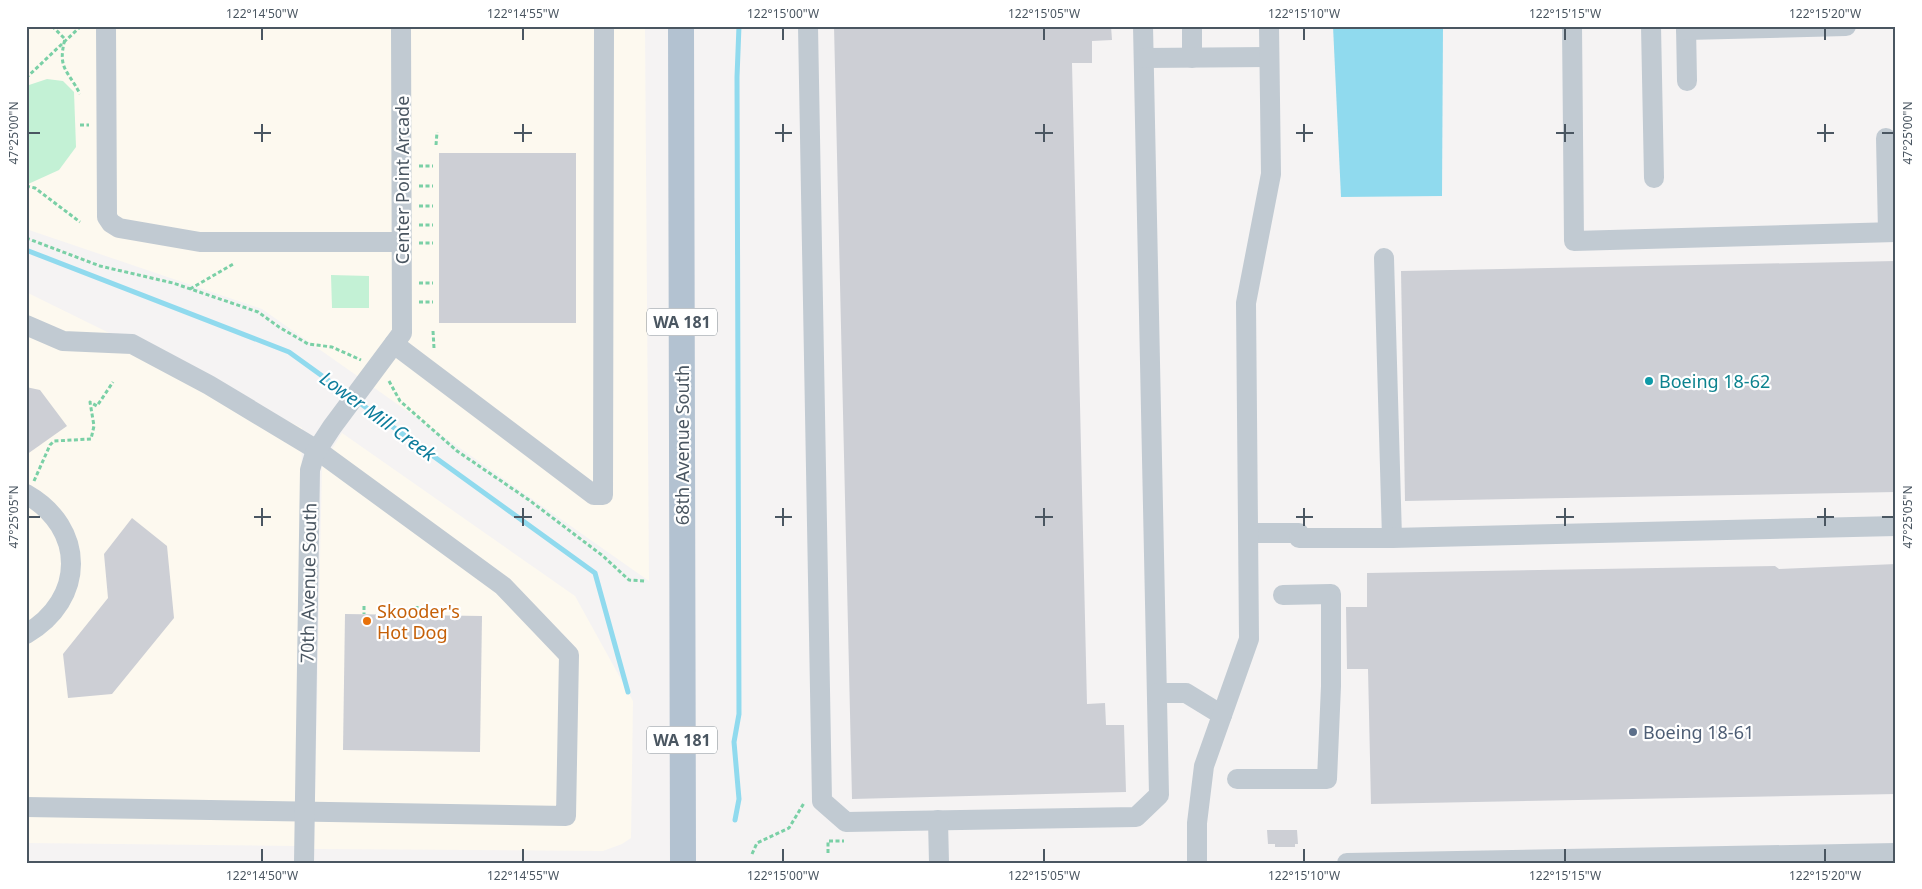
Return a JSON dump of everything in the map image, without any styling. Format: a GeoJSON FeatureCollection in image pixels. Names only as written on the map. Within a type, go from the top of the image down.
{"type":"FeatureCollection","features":[{"type":"Feature","properties":{"kind":"main road","name":"68th Avenue South"},"geometry":{"type":"LineString","coordinates":[[681,26],[683,863]]}},
{"type":"Feature","properties":{"kind":"street"},"geometry":{"type":"LineString","coordinates":[[106,26],[108,217],[111,223],[118,228],[200,242],[409,242]]}},
{"type":"Feature","properties":{"kind":"street","name":"Center Point Arcade"},"geometry":{"type":"LineString","coordinates":[[398,339],[409,242],[401,26]]}},
{"type":"Feature","properties":{"kind":"street"},"geometry":{"type":"LineString","coordinates":[[398,339],[594,495],[603,495],[604,26]]}},
{"type":"Feature","properties":{"kind":"street"},"geometry":{"type":"LineString","coordinates":[[808,26],[822,801],[846,822],[1136,817],[1159,795],[1143,26]]}},
{"type":"Feature","properties":{"kind":"street"},"geometry":{"type":"LineString","coordinates":[[1192,26],[1192,58]]}},
{"type":"Feature","properties":{"kind":"street"},"geometry":{"type":"LineString","coordinates":[[1197,863],[1197,823],[1204,766],[1249,639],[1246,303],[1270,174],[1269,26]]}},
{"type":"Feature","properties":{"kind":"street"},"geometry":{"type":"LineString","coordinates":[[1572,26],[1574,241],[1892,232],[1886,138]]}},
{"type":"Feature","properties":{"kind":"street"},"geometry":{"type":"LineString","coordinates":[[1650,26],[1654,178]]}},
{"type":"Feature","properties":{"kind":"street"},"geometry":{"type":"LineString","coordinates":[[1687,81],[1686,28],[1846,26]]}},
{"type":"Feature","properties":{"kind":"street"},"geometry":{"type":"LineString","coordinates":[[1144,58],[1269,57]]}},
{"type":"Feature","properties":{"kind":"street"},"geometry":{"type":"LineString","coordinates":[[1384,258],[1392,538]]}},
{"type":"Feature","properties":{"kind":"street"},"geometry":{"type":"LineString","coordinates":[[26,325],[63,341],[132,344],[209,385],[317,450],[503,586],[569,655],[566,816],[26,807]]}},
{"type":"Feature","properties":{"kind":"street","name":"70th Avenue South"},"geometry":{"type":"LineString","coordinates":[[304,863],[310,470],[317,450],[371,362],[398,339]]}},
{"type":"Feature","properties":{"kind":"street"},"geometry":{"type":"LineString","coordinates":[[26,634],[40,626],[53,613],[63,598],[69,581],[71,563],[69,545],[63,528],[52,513],[39,501],[27,495]]}},
{"type":"Feature","properties":{"kind":"street"},"geometry":{"type":"LineString","coordinates":[[1249,533],[1392,538],[1896,526]]}},
{"type":"Feature","properties":{"kind":"street"},"geometry":{"type":"LineString","coordinates":[[1238,779],[1327,779],[1332,594],[1284,595]]}},
{"type":"Feature","properties":{"kind":"street"},"geometry":{"type":"LineString","coordinates":[[1157,693],[1186,693],[1222,714]]}},
{"type":"Feature","properties":{"kind":"street"},"geometry":{"type":"LineString","coordinates":[[938,820],[938,863]]}},
{"type":"Feature","properties":{"kind":"street"},"geometry":{"type":"LineString","coordinates":[[1347,863],[1896,853]]}},
{"type":"Feature","properties":{"kind":"path"},"geometry":{"type":"LineString","coordinates":[[52,26],[66,39]]}},
{"type":"Feature","properties":{"kind":"path"},"geometry":{"type":"LineString","coordinates":[[26,78],[81,26]]}},
{"type":"Feature","properties":{"kind":"path"},"geometry":{"type":"LineString","coordinates":[[66,39],[62,52],[62,63],[80,94]]}},
{"type":"Feature","properties":{"kind":"path"},"geometry":{"type":"LineString","coordinates":[[436,132],[436,146]]}},
{"type":"Feature","properties":{"kind":"path"},"geometry":{"type":"LineString","coordinates":[[416,166],[433,166]]}},
{"type":"Feature","properties":{"kind":"path"},"geometry":{"type":"LineString","coordinates":[[26,186],[35,188],[80,222]]}},
{"type":"Feature","properties":{"kind":"path"},"geometry":{"type":"LineString","coordinates":[[417,186],[433,186]]}},
{"type":"Feature","properties":{"kind":"path"},"geometry":{"type":"LineString","coordinates":[[416,206],[433,206]]}},
{"type":"Feature","properties":{"kind":"path"},"geometry":{"type":"LineString","coordinates":[[416,225],[433,224]]}},
{"type":"Feature","properties":{"kind":"path"},"geometry":{"type":"LineString","coordinates":[[26,238],[100,266],[189,289],[258,312],[308,344],[332,347],[371,362]]}},
{"type":"Feature","properties":{"kind":"path"},"geometry":{"type":"LineString","coordinates":[[409,242],[433,243]]}},
{"type":"Feature","properties":{"kind":"path"},"geometry":{"type":"LineString","coordinates":[[189,289],[235,264]]}},
{"type":"Feature","properties":{"kind":"path"},"geometry":{"type":"LineString","coordinates":[[417,283],[433,283]]}},
{"type":"Feature","properties":{"kind":"path"},"geometry":{"type":"LineString","coordinates":[[417,302],[433,302]]}},
{"type":"Feature","properties":{"kind":"path"},"geometry":{"type":"LineString","coordinates":[[433,331],[434,348]]}},
{"type":"Feature","properties":{"kind":"path"},"geometry":{"type":"LineString","coordinates":[[389,381],[400,401],[457,451],[603,556],[629,580],[644,581]]}},
{"type":"Feature","properties":{"kind":"path"},"geometry":{"type":"LineString","coordinates":[[27,495],[50,445],[54,441],[91,439],[94,426],[90,402],[97,406],[112,382]]}},
{"type":"Feature","properties":{"kind":"path"},"geometry":{"type":"LineString","coordinates":[[364,606],[364,614]]}},
{"type":"Feature","properties":{"kind":"path"},"geometry":{"type":"LineString","coordinates":[[417,606],[417,615]]}},
{"type":"Feature","properties":{"kind":"path"},"geometry":{"type":"LineString","coordinates":[[456,607],[456,616]]}},
{"type":"Feature","properties":{"kind":"path"},"geometry":{"type":"LineString","coordinates":[[752,854],[758,843],[789,828],[805,800]]}},
{"type":"Feature","properties":{"kind":"shaded area"},"geometry":{"type":"Polygon","coordinates":[[[26,26],[645,26],[649,581],[262,309],[26,229],[26,26]]]}},
{"type":"Feature","properties":{"kind":"shaded area"},"geometry":{"type":"Polygon","coordinates":[[[26,292],[302,428],[297,846],[26,843],[26,292]]]}},
{"type":"Feature","properties":{"kind":"shaded area"},"geometry":{"type":"Polygon","coordinates":[[[342,433],[575,596],[633,701],[631,838],[622,844],[603,851],[314,849],[322,465],[342,433]]]}},
{"type":"Feature","properties":{"kind":"green space"},"geometry":{"type":"Polygon","coordinates":[[[47,79],[63,81],[74,92],[76,147],[59,170],[26,185],[26,86],[47,79]]]}},
{"type":"Feature","properties":{"kind":"green space"},"geometry":{"type":"Polygon","coordinates":[[[331,275],[369,276],[369,308],[332,308],[331,275]]]}},
{"type":"Feature","properties":{"kind":"water"},"geometry":{"type":"Polygon","coordinates":[[[1333,26],[1443,26],[1442,196],[1341,197],[1333,26]]]}},
{"type":"Feature","properties":{"kind":"building"},"geometry":{"type":"Polygon","coordinates":[[[834,26],[1111,26],[1112,40],[1092,41],[1092,63],[1072,63],[1087,704],[1105,703],[1106,725],[1124,725],[1126,792],[852,799],[834,26]]]}},
{"type":"Feature","properties":{"kind":"building"},"geometry":{"type":"Polygon","coordinates":[[[439,153],[576,153],[576,323],[439,323],[439,153]]]}},
{"type":"Feature","properties":{"kind":"building","name":"Boeing 18-62"},"geometry":{"type":"Polygon","coordinates":[[[1896,261],[1896,492],[1405,501],[1401,271],[1896,261]]]}},
{"type":"Feature","properties":{"kind":"building"},"geometry":{"type":"Polygon","coordinates":[[[26,387],[40,390],[67,426],[26,455],[26,387]]]}},
{"type":"Feature","properties":{"kind":"building"},"geometry":{"type":"Polygon","coordinates":[[[132,518],[167,546],[174,618],[112,694],[68,698],[63,654],[108,598],[104,554],[132,518]]]}},
{"type":"Feature","properties":{"kind":"building","name":"Boeing 18-61"},"geometry":{"type":"Polygon","coordinates":[[[1896,564],[1896,794],[1371,804],[1368,669],[1347,669],[1346,607],[1367,607],[1367,573],[1775,566],[1779,569],[1896,564]]]}},
{"type":"Feature","properties":{"kind":"building"},"geometry":{"type":"Polygon","coordinates":[[[345,614],[482,616],[480,752],[343,750],[345,614]]]}},
{"type":"Feature","properties":{"kind":"building"},"geometry":{"type":"Polygon","coordinates":[[[1267,830],[1297,830],[1298,844],[1295,844],[1295,847],[1275,847],[1275,844],[1268,844],[1267,830]]]}},
{"type":"Feature","properties":{"kind":"waterway"},"geometry":{"type":"LineString","coordinates":[[735,820],[739,799],[734,742],[739,714],[737,77],[739,26]]}},
{"type":"Feature","properties":{"kind":"waterway","name":"Lower Mill Creek"},"geometry":{"type":"LineString","coordinates":[[26,250],[289,352],[350,396]]}},
{"type":"Feature","properties":{"kind":"waterway","name":"Lower Mill Creek"},"geometry":{"type":"LineString","coordinates":[[357,401],[595,573],[628,692]]}},
{"type":"Feature","properties":{"kind":"place","name":"Boeing 18-62"},"geometry":{"type":"Point","coordinates":[1649,381]}},
{"type":"Feature","properties":{"kind":"place","name":"Skooder's Hot Dog"},"geometry":{"type":"Point","coordinates":[367,621]}},
{"type":"Feature","properties":{"kind":"place","name":"Boeing 18-61"},"geometry":{"type":"Point","coordinates":[1633,732]}}]}
